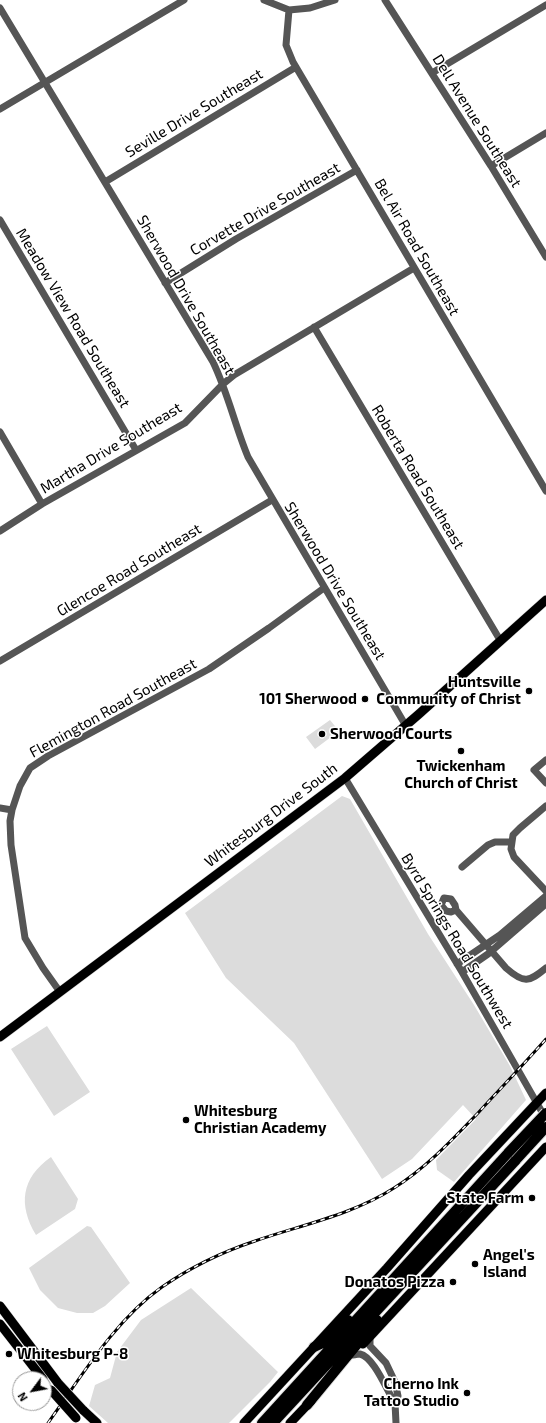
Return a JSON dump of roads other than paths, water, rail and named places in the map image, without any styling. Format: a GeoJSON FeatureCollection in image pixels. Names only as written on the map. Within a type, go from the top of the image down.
{"type":"FeatureCollection","features":[{"type":"Feature","properties":{"kind":"highway"},"geometry":{"type":"LineString","coordinates":[[262,1423],[401,1277],[512,1156],[546,1113]]}},
{"type":"Feature","properties":{"kind":"highway"},"geometry":{"type":"LineString","coordinates":[[512,1156],[546,1127]]}},
{"type":"Feature","properties":{"kind":"highway"},"geometry":{"type":"LineString","coordinates":[[314,1347],[325,1342],[365,1304],[385,1282],[401,1277]]}},
{"type":"Feature","properties":{"kind":"highway"},"geometry":{"type":"LineString","coordinates":[[307,1405],[397,1294],[401,1277]]}},
{"type":"Feature","properties":{"kind":"highway"},"geometry":{"type":"LineString","coordinates":[[273,1423],[401,1277]]}},
{"type":"Feature","properties":{"kind":"main road","name":"Whitesburg Drive South"},"geometry":{"type":"LineString","coordinates":[[0,1037],[345,778],[406,726],[546,600]]}},
{"type":"Feature","properties":{"kind":"main road"},"geometry":{"type":"LineString","coordinates":[[244,1423],[387,1268],[469,1175],[546,1093]]}},
{"type":"Feature","properties":{"kind":"main road"},"geometry":{"type":"LineString","coordinates":[[508,1134],[515,1135],[521,1139],[527,1147],[531,1159],[528,1167]]}},
{"type":"Feature","properties":{"kind":"main road"},"geometry":{"type":"LineString","coordinates":[[290,1423],[546,1147]]}},
{"type":"Feature","properties":{"kind":"main road"},"geometry":{"type":"LineString","coordinates":[[0,1306],[58,1383],[97,1423]]}},
{"type":"Feature","properties":{"kind":"main road"},"geometry":{"type":"LineString","coordinates":[[0,1324],[36,1371]]}},
{"type":"Feature","properties":{"kind":"main road"},"geometry":{"type":"LineString","coordinates":[[52,1391],[79,1420]]}},
{"type":"Feature","properties":{"kind":"street"},"geometry":{"type":"LineString","coordinates":[[0,110],[184,0]]}},
{"type":"Feature","properties":{"kind":"street"},"geometry":{"type":"LineString","coordinates":[[264,0],[289,10],[310,8],[335,0]]}},
{"type":"Feature","properties":{"kind":"street","name":"Dell Avenue Southeast"},"geometry":{"type":"LineString","coordinates":[[385,0],[544,248],[546,257]]}},
{"type":"Feature","properties":{"kind":"street"},"geometry":{"type":"LineString","coordinates":[[432,73],[546,5]]}},
{"type":"Feature","properties":{"kind":"street","name":"Sherwood Drive Southeast"},"geometry":{"type":"LineString","coordinates":[[0,8],[213,362],[223,384],[239,435],[248,457],[406,726]]}},
{"type":"Feature","properties":{"kind":"street","name":"Bel Air Road Southeast"},"geometry":{"type":"LineString","coordinates":[[289,10],[286,45],[296,67],[546,491]]}},
{"type":"Feature","properties":{"kind":"street","name":"Seville Drive Southeast"},"geometry":{"type":"LineString","coordinates":[[105,182],[296,67]]}},
{"type":"Feature","properties":{"kind":"street"},"geometry":{"type":"LineString","coordinates":[[491,166],[546,133]]}},
{"type":"Feature","properties":{"kind":"street","name":"Corvette Drive Southeast"},"geometry":{"type":"LineString","coordinates":[[166,283],[236,239],[357,170]]}},
{"type":"Feature","properties":{"kind":"street","name":"Meadow View Road Southeast"},"geometry":{"type":"LineString","coordinates":[[0,220],[136,450]]}},
{"type":"Feature","properties":{"kind":"street","name":"Martha Drive Southeast"},"geometry":{"type":"LineString","coordinates":[[0,531],[42,504],[185,423],[223,384],[234,375],[414,268]]}},
{"type":"Feature","properties":{"kind":"street","name":"Roberta Road Southeast"},"geometry":{"type":"LineString","coordinates":[[314,327],[500,640]]}},
{"type":"Feature","properties":{"kind":"street"},"geometry":{"type":"LineString","coordinates":[[0,432],[42,504]]}},
{"type":"Feature","properties":{"kind":"street","name":"Glencoe Road Southeast"},"geometry":{"type":"LineString","coordinates":[[0,661],[272,500]]}},
{"type":"Feature","properties":{"kind":"street","name":"Flemington Road Southeast"},"geometry":{"type":"LineString","coordinates":[[60,992],[43,968],[25,938],[12,845],[10,821],[12,810],[20,786],[30,768],[48,756],[209,669],[324,588]]}},
{"type":"Feature","properties":{"kind":"street"},"geometry":{"type":"LineString","coordinates":[[546,760],[534,770],[546,783]]}},
{"type":"Feature","properties":{"kind":"street","name":"Byrd Springs Road Southwest"},"geometry":{"type":"LineString","coordinates":[[345,778],[462,972],[546,1119]]}},
{"type":"Feature","properties":{"kind":"street"},"geometry":{"type":"LineString","coordinates":[[546,806],[513,835],[510,849],[514,857],[546,892]]}},
{"type":"Feature","properties":{"kind":"street"},"geometry":{"type":"LineString","coordinates":[[0,808],[12,810]]}},
{"type":"Feature","properties":{"kind":"street"},"geometry":{"type":"LineString","coordinates":[[462,867],[488,845],[495,842],[511,842]]}},
{"type":"Feature","properties":{"kind":"street"},"geometry":{"type":"LineString","coordinates":[[457,964],[500,935],[546,896]]}},
{"type":"Feature","properties":{"kind":"street"},"geometry":{"type":"LineString","coordinates":[[462,972],[491,951],[546,904]]}},
{"type":"Feature","properties":{"kind":"street"},"geometry":{"type":"LineString","coordinates":[[456,910],[491,951],[515,976],[524,980],[534,978],[546,968]]}},
{"type":"Feature","properties":{"kind":"street"},"geometry":{"type":"LineString","coordinates":[[370,1337],[370,1346],[386,1363],[395,1382],[398,1396],[395,1402],[396,1423]]}},
{"type":"Feature","properties":{"kind":"street"},"geometry":{"type":"LineString","coordinates":[[354,1355],[360,1354],[367,1358],[385,1383],[389,1394],[395,1402]]}},
{"type":"Feature","properties":{"kind":"railway"},"geometry":{"type":"LineString","coordinates":[[48,1423],[86,1368],[114,1332],[145,1300],[162,1287],[195,1267],[231,1250],[326,1219],[361,1205],[394,1188],[428,1163],[478,1113],[546,1039]]}},
{"type":"Feature","properties":{"kind":"place","name":"Huntsville Community of Christ"},"geometry":{"type":"Point","coordinates":[529,691]}},
{"type":"Feature","properties":{"kind":"place","name":"101 Sherwood"},"geometry":{"type":"Point","coordinates":[365,699]}},
{"type":"Feature","properties":{"kind":"place","name":"Sherwood Courts"},"geometry":{"type":"Point","coordinates":[322,734]}},
{"type":"Feature","properties":{"kind":"place","name":"Twickenham Church of Christ"},"geometry":{"type":"Point","coordinates":[461,751]}},
{"type":"Feature","properties":{"kind":"place","name":"Whitesburg Christian Academy"},"geometry":{"type":"Point","coordinates":[186,1120]}},
{"type":"Feature","properties":{"kind":"place","name":"State Farm"},"geometry":{"type":"Point","coordinates":[532,1198]}},
{"type":"Feature","properties":{"kind":"place","name":"Angel's Island"},"geometry":{"type":"Point","coordinates":[475,1264]}},
{"type":"Feature","properties":{"kind":"place","name":"Donatos Pizza"},"geometry":{"type":"Point","coordinates":[453,1282]}},
{"type":"Feature","properties":{"kind":"place","name":"Whitesburg P-8"},"geometry":{"type":"Point","coordinates":[9,1354]}},
{"type":"Feature","properties":{"kind":"place","name":"Cherno Ink Tattoo Studio"},"geometry":{"type":"Point","coordinates":[467,1393]}}]}
